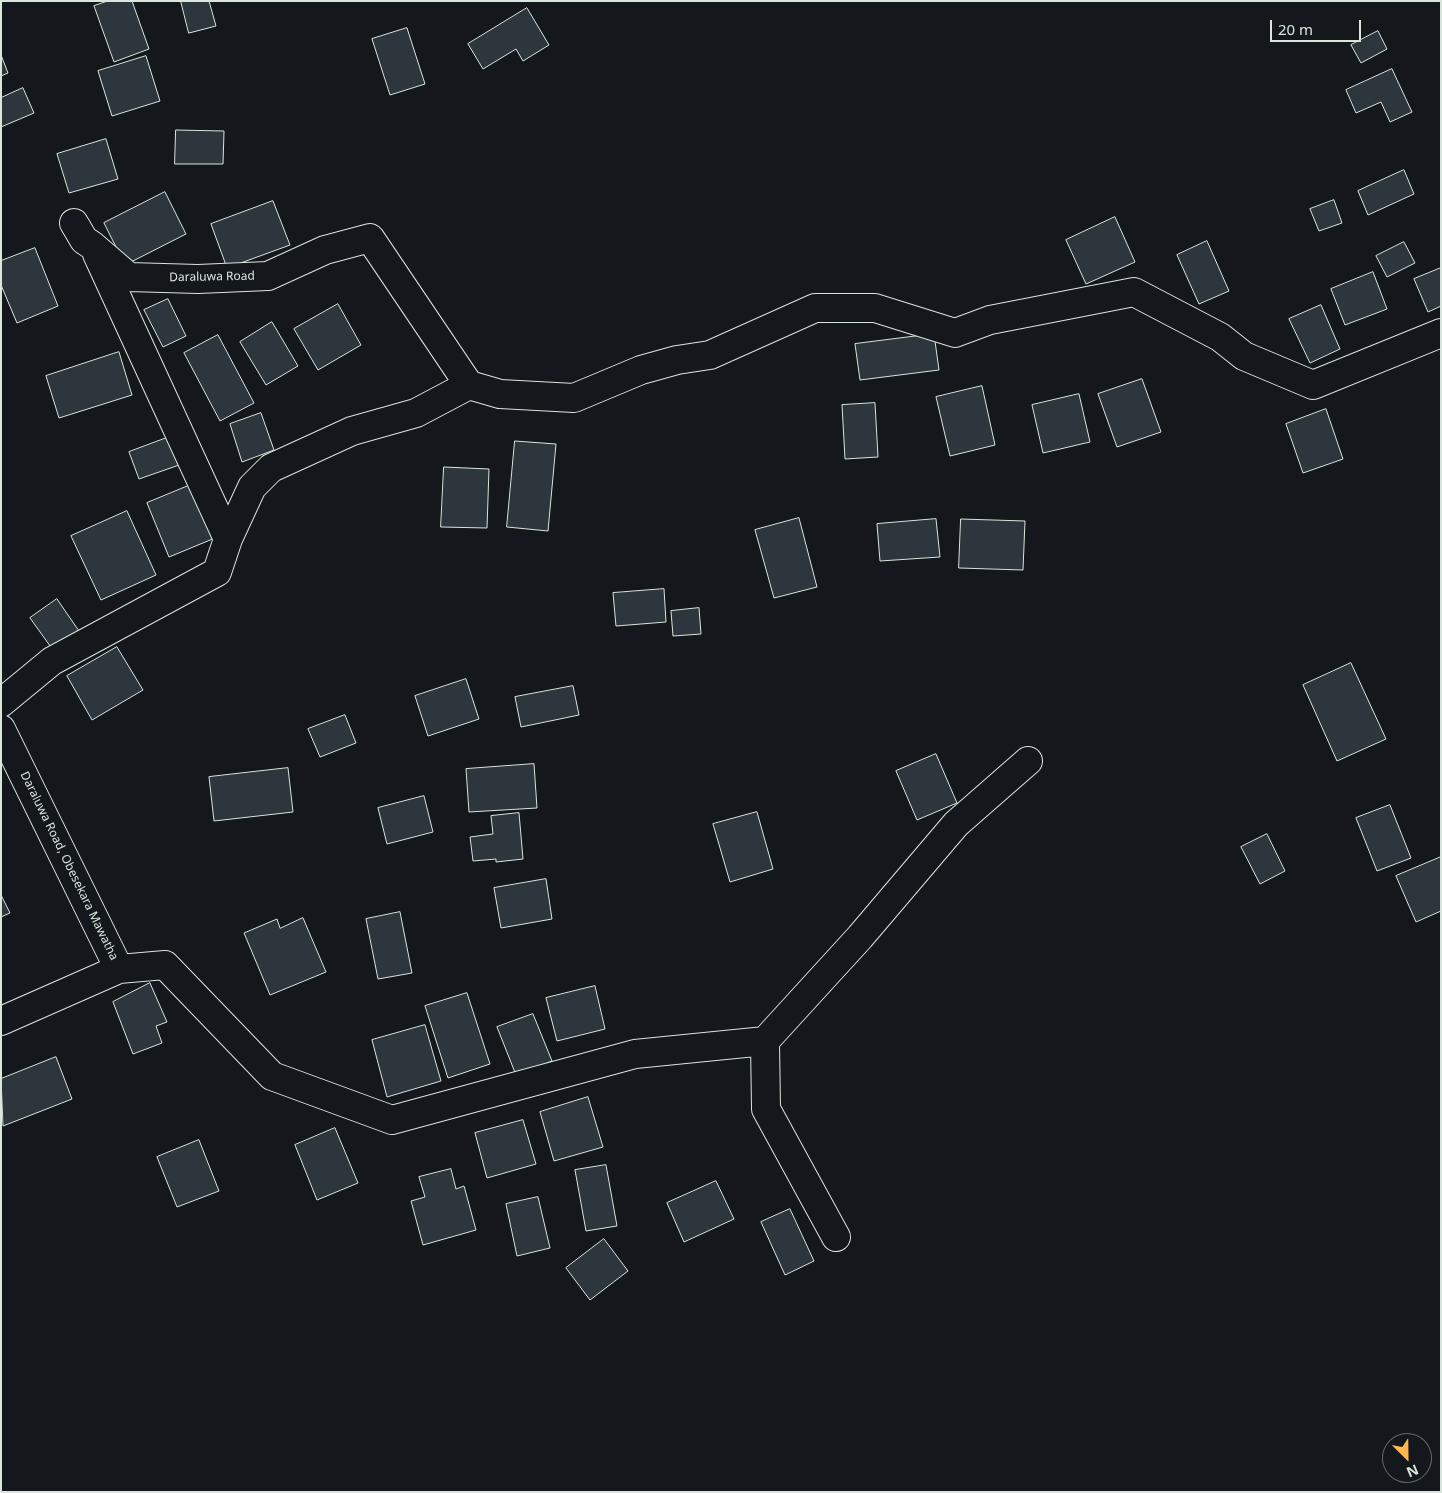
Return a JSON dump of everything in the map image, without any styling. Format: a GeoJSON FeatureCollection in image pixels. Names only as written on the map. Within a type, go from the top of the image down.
{"type":"FeatureCollection","features":[{"type":"Feature","properties":{"kind":"street","name":"Daraluwa Road"},"geometry":{"type":"LineString","coordinates":[[74,223],[84,240],[129,277],[198,279],[268,276],[326,250],[370,238],[469,385]]}},
{"type":"Feature","properties":{"kind":"street"},"geometry":{"type":"LineString","coordinates":[[93,246],[228,539]]}},
{"type":"Feature","properties":{"kind":"street"},"geometry":{"type":"LineString","coordinates":[[1,703],[52,661],[217,572],[228,539],[252,487],[271,468],[352,432],[416,413],[469,385],[500,394],[574,398],[641,370],[677,360],[710,355],[815,308],[875,308],[955,333],[990,320],[1134,292],[1220,337],[1244,356],[1313,385],[1441,333]]}},
{"type":"Feature","properties":{"kind":"street","name":"Daraluwa Road, Obesekara Mawatha"},"geometry":{"type":"LineString","coordinates":[[1,729],[119,969],[1,1021]]}},
{"type":"Feature","properties":{"kind":"street"},"geometry":{"type":"LineString","coordinates":[[119,969],[165,965],[272,1076],[392,1120],[635,1054],[765,1041],[860,937],[956,824],[1028,761]]}},
{"type":"Feature","properties":{"kind":"street"},"geometry":{"type":"LineString","coordinates":[[765,1041],[766,1109],[836,1237]]}},
{"type":"Feature","properties":{"kind":"building"},"geometry":{"type":"Polygon","coordinates":[[[108,1],[132,1],[149,49],[114,62],[94,6],[108,1]]]}},
{"type":"Feature","properties":{"kind":"building"},"geometry":{"type":"Polygon","coordinates":[[[181,1],[209,1],[216,26],[189,33],[181,1]]]}},
{"type":"Feature","properties":{"kind":"building"},"geometry":{"type":"Polygon","coordinates":[[[527,8],[549,45],[523,61],[516,49],[483,69],[468,44],[527,8]]]}},
{"type":"Feature","properties":{"kind":"building"},"geometry":{"type":"Polygon","coordinates":[[[407,28],[425,84],[390,95],[372,39],[407,28]]]}},
{"type":"Feature","properties":{"kind":"building"},"geometry":{"type":"Polygon","coordinates":[[[1378,31],[1387,49],[1361,63],[1351,45],[1378,31]]]}},
{"type":"Feature","properties":{"kind":"building"},"geometry":{"type":"Polygon","coordinates":[[[1,55],[8,73],[1,76],[1,55]]]}},
{"type":"Feature","properties":{"kind":"building"},"geometry":{"type":"Polygon","coordinates":[[[146,56],[160,101],[112,116],[98,71],[146,56]]]}},
{"type":"Feature","properties":{"kind":"building"},"geometry":{"type":"Polygon","coordinates":[[[1392,69],[1412,112],[1390,122],[1381,102],[1356,113],[1346,90],[1392,69]]]}},
{"type":"Feature","properties":{"kind":"building"},"geometry":{"type":"Polygon","coordinates":[[[23,88],[34,113],[1,127],[1,98],[23,88]]]}},
{"type":"Feature","properties":{"kind":"building"},"geometry":{"type":"Polygon","coordinates":[[[176,130],[224,131],[223,164],[175,164],[176,130]]]}},
{"type":"Feature","properties":{"kind":"building"},"geometry":{"type":"Polygon","coordinates":[[[106,139],[118,179],[69,193],[57,154],[106,139]]]}},
{"type":"Feature","properties":{"kind":"building"},"geometry":{"type":"Polygon","coordinates":[[[1404,170],[1414,194],[1368,215],[1358,191],[1404,170]]]}},
{"type":"Feature","properties":{"kind":"building"},"geometry":{"type":"Polygon","coordinates":[[[165,192],[186,234],[125,265],[104,223],[165,192]]]}},
{"type":"Feature","properties":{"kind":"building"},"geometry":{"type":"Polygon","coordinates":[[[1334,200],[1342,223],[1319,231],[1310,209],[1334,200]]]}},
{"type":"Feature","properties":{"kind":"building"},"geometry":{"type":"Polygon","coordinates":[[[273,201],[290,245],[227,268],[211,224],[273,201]]]}},
{"type":"Feature","properties":{"kind":"building"},"geometry":{"type":"Polygon","coordinates":[[[1115,217],[1135,262],[1086,284],[1066,240],[1115,217]]]}},
{"type":"Feature","properties":{"kind":"building"},"geometry":{"type":"Polygon","coordinates":[[[1207,241],[1229,291],[1199,304],[1177,255],[1207,241]]]}},
{"type":"Feature","properties":{"kind":"building"},"geometry":{"type":"Polygon","coordinates":[[[1404,242],[1415,263],[1387,277],[1376,256],[1404,242]]]}},
{"type":"Feature","properties":{"kind":"building"},"geometry":{"type":"Polygon","coordinates":[[[35,248],[58,306],[17,323],[1,285],[1,261],[35,248]]]}},
{"type":"Feature","properties":{"kind":"building"},"geometry":{"type":"Polygon","coordinates":[[[1441,268],[1441,306],[1428,312],[1414,279],[1441,268]]]}},
{"type":"Feature","properties":{"kind":"building"},"geometry":{"type":"Polygon","coordinates":[[[1373,272],[1387,309],[1345,325],[1331,289],[1373,272]]]}},
{"type":"Feature","properties":{"kind":"building"},"geometry":{"type":"Polygon","coordinates":[[[168,299],[186,336],[163,347],[144,310],[168,299]]]}},
{"type":"Feature","properties":{"kind":"building"},"geometry":{"type":"Polygon","coordinates":[[[338,304],[361,345],[318,370],[294,329],[338,304]]]}},
{"type":"Feature","properties":{"kind":"building"},"geometry":{"type":"Polygon","coordinates":[[[1321,305],[1340,349],[1310,363],[1289,319],[1321,305]]]}},
{"type":"Feature","properties":{"kind":"building"},"geometry":{"type":"Polygon","coordinates":[[[272,322],[298,366],[266,385],[240,342],[272,322]]]}},
{"type":"Feature","properties":{"kind":"building"},"geometry":{"type":"Polygon","coordinates":[[[934,334],[939,370],[860,380],[855,344],[934,334]]]}},
{"type":"Feature","properties":{"kind":"building"},"geometry":{"type":"Polygon","coordinates":[[[218,335],[254,403],[220,421],[184,353],[218,335]]]}},
{"type":"Feature","properties":{"kind":"building"},"geometry":{"type":"Polygon","coordinates":[[[119,352],[132,395],[59,418],[46,376],[119,352]]]}},
{"type":"Feature","properties":{"kind":"building"},"geometry":{"type":"Polygon","coordinates":[[[1142,379],[1161,432],[1117,447],[1098,394],[1142,379]]]}},
{"type":"Feature","properties":{"kind":"building"},"geometry":{"type":"Polygon","coordinates":[[[982,386],[995,445],[950,456],[936,397],[982,386]]]}},
{"type":"Feature","properties":{"kind":"building"},"geometry":{"type":"Polygon","coordinates":[[[1079,394],[1090,442],[1043,453],[1032,405],[1079,394]]]}},
{"type":"Feature","properties":{"kind":"building"},"geometry":{"type":"Polygon","coordinates":[[[875,403],[878,457],[845,459],[842,405],[875,403]]]}},
{"type":"Feature","properties":{"kind":"building"},"geometry":{"type":"Polygon","coordinates":[[[1326,409],[1343,459],[1303,473],[1286,424],[1326,409]]]}},
{"type":"Feature","properties":{"kind":"building"},"geometry":{"type":"Polygon","coordinates":[[[261,413],[274,450],[242,462],[230,424],[261,413]]]}},
{"type":"Feature","properties":{"kind":"building"},"geometry":{"type":"Polygon","coordinates":[[[172,436],[182,464],[139,479],[129,452],[172,436]]]}},
{"type":"Feature","properties":{"kind":"building"},"geometry":{"type":"Polygon","coordinates":[[[515,441],[556,444],[548,531],[507,527],[515,441]]]}},
{"type":"Feature","properties":{"kind":"building"},"geometry":{"type":"Polygon","coordinates":[[[444,467],[489,469],[487,528],[441,527],[444,467]]]}},
{"type":"Feature","properties":{"kind":"building"},"geometry":{"type":"Polygon","coordinates":[[[193,484],[215,538],[169,557],[147,503],[193,484]]]}},
{"type":"Feature","properties":{"kind":"building"},"geometry":{"type":"Polygon","coordinates":[[[127,511],[156,575],[101,600],[71,536],[127,511]]]}},
{"type":"Feature","properties":{"kind":"building"},"geometry":{"type":"Polygon","coordinates":[[[799,518],[817,587],[774,598],[755,530],[799,518]]]}},
{"type":"Feature","properties":{"kind":"building"},"geometry":{"type":"Polygon","coordinates":[[[936,519],[940,557],[880,561],[877,524],[936,519]]]}},
{"type":"Feature","properties":{"kind":"building"},"geometry":{"type":"Polygon","coordinates":[[[961,519],[1025,521],[1023,570],[959,568],[961,519]]]}},
{"type":"Feature","properties":{"kind":"building"},"geometry":{"type":"Polygon","coordinates":[[[664,589],[666,622],[616,626],[613,593],[664,589]]]}},
{"type":"Feature","properties":{"kind":"building"},"geometry":{"type":"Polygon","coordinates":[[[57,599],[79,631],[53,650],[30,618],[57,599]]]}},
{"type":"Feature","properties":{"kind":"building"},"geometry":{"type":"Polygon","coordinates":[[[699,608],[701,634],[673,636],[671,611],[699,608]]]}},
{"type":"Feature","properties":{"kind":"building"},"geometry":{"type":"Polygon","coordinates":[[[117,647],[143,690],[92,720],[67,676],[117,647]]]}},
{"type":"Feature","properties":{"kind":"building"},"geometry":{"type":"Polygon","coordinates":[[[1351,663],[1386,739],[1337,761],[1303,685],[1351,663]]]}},
{"type":"Feature","properties":{"kind":"building"},"geometry":{"type":"Polygon","coordinates":[[[466,679],[479,719],[428,736],[415,696],[466,679]]]}},
{"type":"Feature","properties":{"kind":"building"},"geometry":{"type":"Polygon","coordinates":[[[573,686],[579,715],[521,727],[515,697],[573,686]]]}},
{"type":"Feature","properties":{"kind":"building"},"geometry":{"type":"Polygon","coordinates":[[[345,715],[356,743],[320,757],[308,729],[345,715]]]}},
{"type":"Feature","properties":{"kind":"building"},"geometry":{"type":"Polygon","coordinates":[[[936,754],[957,803],[917,820],[896,771],[936,754]]]}},
{"type":"Feature","properties":{"kind":"building"},"geometry":{"type":"Polygon","coordinates":[[[534,764],[537,808],[469,812],[466,769],[534,764]]]}},
{"type":"Feature","properties":{"kind":"building"},"geometry":{"type":"Polygon","coordinates":[[[288,768],[293,812],[214,821],[209,777],[288,768]]]}},
{"type":"Feature","properties":{"kind":"building"},"geometry":{"type":"Polygon","coordinates":[[[424,796],[433,832],[387,844],[378,808],[424,796]]]}},
{"type":"Feature","properties":{"kind":"building"},"geometry":{"type":"Polygon","coordinates":[[[1390,805],[1411,858],[1377,871],[1356,818],[1390,805]]]}},
{"type":"Feature","properties":{"kind":"building"},"geometry":{"type":"Polygon","coordinates":[[[757,812],[773,869],[730,882],[713,824],[757,812]]]}},
{"type":"Feature","properties":{"kind":"building"},"geometry":{"type":"Polygon","coordinates":[[[519,813],[523,859],[496,862],[496,859],[473,861],[470,837],[493,834],[491,816],[519,813]]]}},
{"type":"Feature","properties":{"kind":"building"},"geometry":{"type":"Polygon","coordinates":[[[1267,834],[1285,871],[1260,884],[1241,847],[1267,834]]]}},
{"type":"Feature","properties":{"kind":"building"},"geometry":{"type":"Polygon","coordinates":[[[1441,857],[1441,911],[1416,922],[1396,876],[1441,857]]]}},
{"type":"Feature","properties":{"kind":"building"},"geometry":{"type":"Polygon","coordinates":[[[546,879],[552,919],[501,928],[494,888],[546,879]]]}},
{"type":"Feature","properties":{"kind":"building"},"geometry":{"type":"Polygon","coordinates":[[[1,895],[10,913],[1,917],[1,895]]]}},
{"type":"Feature","properties":{"kind":"building"},"geometry":{"type":"Polygon","coordinates":[[[400,912],[412,973],[378,979],[366,919],[400,912]]]}},
{"type":"Feature","properties":{"kind":"building"},"geometry":{"type":"Polygon","coordinates":[[[303,918],[326,972],[270,995],[244,933],[277,919],[280,928],[303,918]]]}},
{"type":"Feature","properties":{"kind":"building"},"geometry":{"type":"Polygon","coordinates":[[[150,983],[167,1022],[156,1026],[162,1043],[133,1054],[113,1002],[150,983]]]}},
{"type":"Feature","properties":{"kind":"building"},"geometry":{"type":"Polygon","coordinates":[[[595,986],[605,1029],[557,1041],[546,998],[595,986]]]}},
{"type":"Feature","properties":{"kind":"building"},"geometry":{"type":"Polygon","coordinates":[[[467,993],[490,1064],[448,1078],[425,1006],[467,993]]]}},
{"type":"Feature","properties":{"kind":"building"},"geometry":{"type":"Polygon","coordinates":[[[533,1014],[552,1061],[516,1075],[497,1027],[533,1014]]]}},
{"type":"Feature","properties":{"kind":"building"},"geometry":{"type":"Polygon","coordinates":[[[425,1025],[441,1081],[387,1097],[372,1040],[425,1025]]]}},
{"type":"Feature","properties":{"kind":"building"},"geometry":{"type":"Polygon","coordinates":[[[56,1057],[72,1099],[3,1126],[1,1079],[56,1057]]]}},
{"type":"Feature","properties":{"kind":"building"},"geometry":{"type":"Polygon","coordinates":[[[588,1097],[603,1147],[554,1161],[540,1112],[588,1097]]]}},
{"type":"Feature","properties":{"kind":"building"},"geometry":{"type":"Polygon","coordinates":[[[523,1120],[536,1164],[487,1178],[475,1133],[523,1120]]]}},
{"type":"Feature","properties":{"kind":"building"},"geometry":{"type":"Polygon","coordinates":[[[335,1128],[358,1183],[317,1200],[295,1145],[335,1128]]]}},
{"type":"Feature","properties":{"kind":"building"},"geometry":{"type":"Polygon","coordinates":[[[199,1140],[219,1191],[177,1207],[157,1157],[199,1140]]]}},
{"type":"Feature","properties":{"kind":"building"},"geometry":{"type":"Polygon","coordinates":[[[606,1165],[617,1226],[586,1231],[575,1170],[606,1165]]]}},
{"type":"Feature","properties":{"kind":"building"},"geometry":{"type":"Polygon","coordinates":[[[451,1169],[456,1189],[464,1186],[476,1230],[423,1245],[411,1201],[425,1197],[419,1177],[451,1169]]]}},
{"type":"Feature","properties":{"kind":"building"},"geometry":{"type":"Polygon","coordinates":[[[716,1181],[734,1219],[684,1242],[667,1203],[716,1181]]]}},
{"type":"Feature","properties":{"kind":"building"},"geometry":{"type":"Polygon","coordinates":[[[538,1197],[550,1248],[517,1256],[506,1204],[538,1197]]]}},
{"type":"Feature","properties":{"kind":"building"},"geometry":{"type":"Polygon","coordinates":[[[790,1209],[814,1261],[785,1275],[761,1222],[790,1209]]]}},
{"type":"Feature","properties":{"kind":"building"},"geometry":{"type":"Polygon","coordinates":[[[604,1239],[628,1271],[590,1300],[566,1268],[604,1239]]]}}]}
